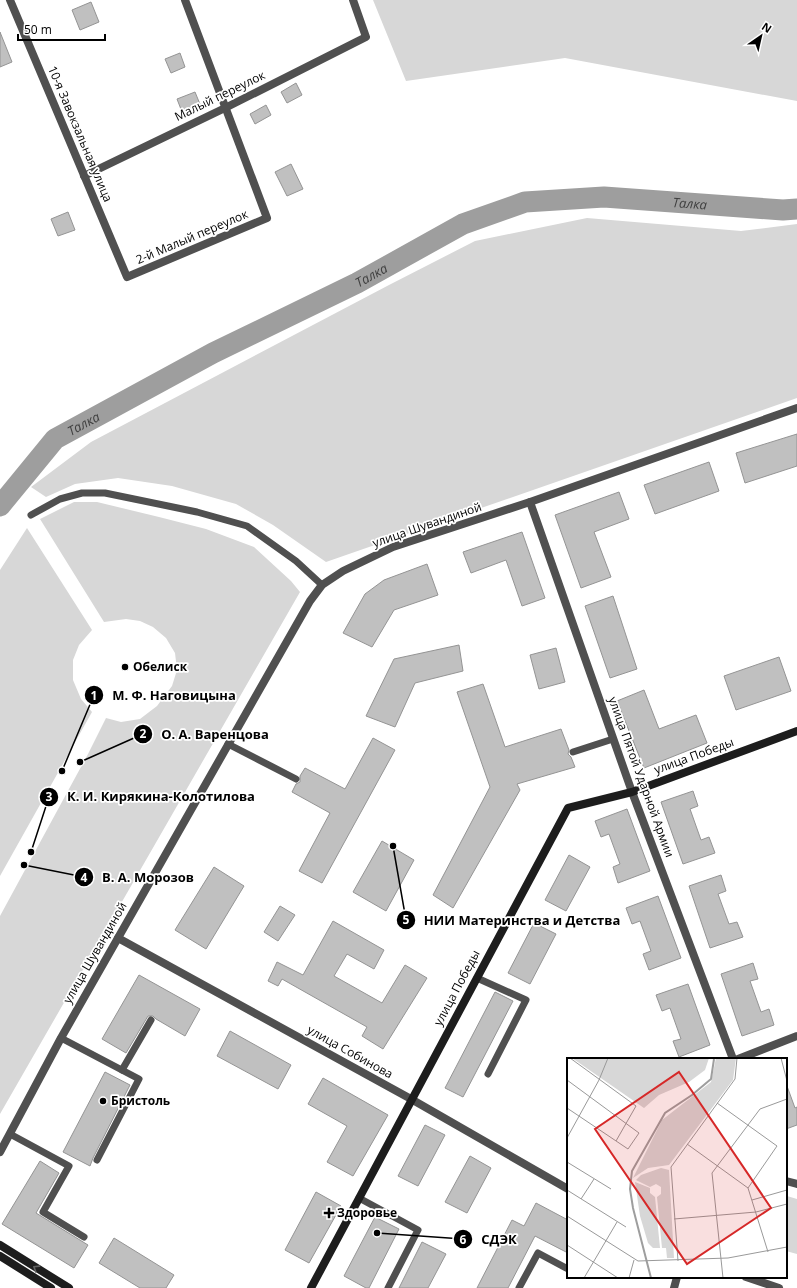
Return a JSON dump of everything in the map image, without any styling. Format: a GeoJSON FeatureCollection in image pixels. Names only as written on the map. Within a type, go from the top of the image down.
{"type":"FeatureCollection","features":[{"type":"Feature","properties":{"kind":"street","name":"10-я Завокзальная улица"},"geometry":{"type":"LineString","coordinates":[[10,0],[127,278]]}},
{"type":"Feature","properties":{"kind":"street"},"geometry":{"type":"LineString","coordinates":[[185,0],[225,108]]}},
{"type":"Feature","properties":{"kind":"street","name":"Малый переулок"},"geometry":{"type":"LineString","coordinates":[[84,176],[225,108],[366,37],[352,0]]}},
{"type":"Feature","properties":{"kind":"street","name":"2-й Малый переулок"},"geometry":{"type":"LineString","coordinates":[[127,278],[267,218],[225,108]]}},
{"type":"Feature","properties":{"kind":"street","name":"улица Шувандиной"},"geometry":{"type":"LineString","coordinates":[[0,1152],[61,1038],[310,601],[322,585],[343,571],[393,547],[530,502],[797,408]]}},
{"type":"Feature","properties":{"kind":"street","name":"улица Пятой Ударной Армии"},"geometry":{"type":"LineString","coordinates":[[530,502],[632,792],[733,1058]]}},
{"type":"Feature","properties":{"kind":"street","name":"улица Победы"},"geometry":{"type":"LineString","coordinates":[[311,1288],[568,808],[632,792],[797,731]]}},
{"type":"Feature","properties":{"kind":"street","name":"улица Собинова"},"geometry":{"type":"LineString","coordinates":[[118,938],[411,1099],[567,1188]]}},
{"type":"Feature","properties":{"kind":"street"},"geometry":{"type":"LineString","coordinates":[[741,1058],[797,1036]]}},
{"type":"Feature","properties":{"kind":"street"},"geometry":{"type":"LineString","coordinates":[[787,1181],[797,1184]]}},
{"type":"Feature","properties":{"kind":"street"},"geometry":{"type":"LineString","coordinates":[[0,1245],[70,1288]]}},
{"type":"Feature","properties":{"kind":"street"},"geometry":{"type":"LineString","coordinates":[[0,1256],[51,1288]]}},
{"type":"Feature","properties":{"kind":"street"},"geometry":{"type":"LineString","coordinates":[[674,1288],[677,1278]]}},
{"type":"Feature","properties":{"kind":"street"},"geometry":{"type":"LineString","coordinates":[[749,1278],[779,1288]]}},
{"type":"Feature","properties":{"kind":"lane"},"geometry":{"type":"LineString","coordinates":[[31,515],[60,499],[82,493],[105,493],[197,512],[247,526],[296,561],[322,585]]}},
{"type":"Feature","properties":{"kind":"lane"},"geometry":{"type":"LineString","coordinates":[[573,752],[613,739]]}},
{"type":"Feature","properties":{"kind":"lane"},"geometry":{"type":"LineString","coordinates":[[228,744],[296,779]]}},
{"type":"Feature","properties":{"kind":"lane"},"geometry":{"type":"LineString","coordinates":[[477,978],[526,1000],[488,1074]]}},
{"type":"Feature","properties":{"kind":"lane"},"geometry":{"type":"LineString","coordinates":[[122,1070],[151,1020]]}},
{"type":"Feature","properties":{"kind":"lane"},"geometry":{"type":"LineString","coordinates":[[61,1038],[139,1079],[97,1160]]}},
{"type":"Feature","properties":{"kind":"lane"},"geometry":{"type":"LineString","coordinates":[[10,1134],[70,1166],[43,1212],[84,1237]]}},
{"type":"Feature","properties":{"kind":"lane"},"geometry":{"type":"LineString","coordinates":[[359,1198],[418,1230],[388,1288]]}},
{"type":"Feature","properties":{"kind":"lane"},"geometry":{"type":"LineString","coordinates":[[519,1288],[538,1253],[567,1268]]}},
{"type":"Feature","properties":{"kind":"shaded area"},"geometry":{"type":"Polygon","coordinates":[[[373,0],[797,0],[797,101],[565,58],[406,81],[373,0]]]}},
{"type":"Feature","properties":{"kind":"shaded area"},"geometry":{"type":"Polygon","coordinates":[[[587,218],[741,231],[797,224],[797,398],[326,562],[273,525],[236,504],[172,486],[118,478],[75,484],[46,497],[31,487],[91,442],[475,241],[587,218]]]}},
{"type":"Feature","properties":{"kind":"shaded area"},"geometry":{"type":"Polygon","coordinates":[[[74,502],[97,502],[159,517],[206,529],[254,547],[291,581],[300,592],[0,1114],[0,916],[106,718],[121,722],[140,719],[157,706],[172,686],[177,670],[175,653],[166,638],[153,627],[140,621],[126,619],[104,622],[40,519],[74,502]]]}},
{"type":"Feature","properties":{"kind":"shaded area"},"geometry":{"type":"Polygon","coordinates":[[[27,528],[92,630],[79,645],[73,660],[73,680],[81,699],[92,712],[0,876],[0,570],[27,528]]]}},
{"type":"Feature","properties":{"kind":"shaded area"},"geometry":{"type":"Polygon","coordinates":[[[787,1196],[797,1199],[797,1254],[787,1251],[787,1196]]]}},
{"type":"Feature","properties":{"kind":"building"},"geometry":{"type":"Polygon","coordinates":[[[91,2],[99,22],[80,30],[72,10],[91,2]]]}},
{"type":"Feature","properties":{"kind":"building"},"geometry":{"type":"Polygon","coordinates":[[[0,32],[12,62],[0,67],[0,32]]]}},
{"type":"Feature","properties":{"kind":"building"},"geometry":{"type":"Polygon","coordinates":[[[180,53],[185,67],[171,73],[165,59],[180,53]]]}},
{"type":"Feature","properties":{"kind":"building"},"geometry":{"type":"Polygon","coordinates":[[[296,83],[302,95],[287,103],[281,92],[296,83]]]}},
{"type":"Feature","properties":{"kind":"building"},"geometry":{"type":"Polygon","coordinates":[[[195,92],[202,109],[184,117],[177,99],[195,92]]]}},
{"type":"Feature","properties":{"kind":"building"},"geometry":{"type":"Polygon","coordinates":[[[266,105],[271,115],[255,124],[250,114],[266,105]]]}},
{"type":"Feature","properties":{"kind":"building"},"geometry":{"type":"Polygon","coordinates":[[[291,164],[303,189],[287,196],[275,172],[291,164]]]}},
{"type":"Feature","properties":{"kind":"building"},"geometry":{"type":"Polygon","coordinates":[[[68,212],[75,230],[58,236],[51,219],[68,212]]]}},
{"type":"Feature","properties":{"kind":"building"},"geometry":{"type":"Polygon","coordinates":[[[797,434],[797,466],[745,483],[736,453],[797,434]]]}},
{"type":"Feature","properties":{"kind":"building"},"geometry":{"type":"Polygon","coordinates":[[[709,462],[719,491],[655,514],[644,485],[709,462]]]}},
{"type":"Feature","properties":{"kind":"building"},"geometry":{"type":"Polygon","coordinates":[[[619,492],[629,519],[594,532],[611,577],[581,588],[555,515],[619,492]]]}},
{"type":"Feature","properties":{"kind":"building"},"geometry":{"type":"Polygon","coordinates":[[[522,532],[545,598],[522,606],[506,560],[471,573],[463,552],[522,532]]]}},
{"type":"Feature","properties":{"kind":"building"},"geometry":{"type":"Polygon","coordinates":[[[427,564],[438,595],[394,610],[372,647],[343,633],[365,594],[384,580],[427,564]]]}},
{"type":"Feature","properties":{"kind":"building"},"geometry":{"type":"Polygon","coordinates":[[[613,596],[637,669],[610,678],[585,606],[613,596]]]}},
{"type":"Feature","properties":{"kind":"building"},"geometry":{"type":"Polygon","coordinates":[[[459,645],[463,671],[415,683],[395,727],[366,716],[394,659],[459,645]]]}},
{"type":"Feature","properties":{"kind":"building"},"geometry":{"type":"Polygon","coordinates":[[[556,648],[565,682],[539,689],[530,655],[556,648]]]}},
{"type":"Feature","properties":{"kind":"building"},"geometry":{"type":"Polygon","coordinates":[[[779,657],[791,691],[736,710],[724,676],[779,657]]]}},
{"type":"Feature","properties":{"kind":"building"},"geometry":{"type":"Polygon","coordinates":[[[483,684],[505,747],[561,729],[569,750],[568,754],[571,757],[575,767],[517,784],[520,790],[453,908],[433,895],[490,787],[457,692],[483,684]]]}},
{"type":"Feature","properties":{"kind":"building"},"geometry":{"type":"Polygon","coordinates":[[[644,690],[659,729],[696,715],[707,743],[644,768],[617,701],[644,690]]]}},
{"type":"Feature","properties":{"kind":"building"},"geometry":{"type":"Polygon","coordinates":[[[373,738],[395,750],[322,883],[299,871],[330,813],[292,792],[296,784],[300,782],[300,776],[305,768],[345,789],[373,738]]]}},
{"type":"Feature","properties":{"kind":"building"},"geometry":{"type":"Polygon","coordinates":[[[693,791],[698,806],[690,809],[701,840],[709,837],[715,853],[683,864],[661,802],[693,791]]]}},
{"type":"Feature","properties":{"kind":"building"},"geometry":{"type":"Polygon","coordinates":[[[627,809],[650,871],[618,883],[613,867],[620,864],[609,834],[601,837],[595,821],[627,809]]]}},
{"type":"Feature","properties":{"kind":"building"},"geometry":{"type":"Polygon","coordinates":[[[382,841],[414,860],[386,911],[353,892],[382,841]]]}},
{"type":"Feature","properties":{"kind":"building"},"geometry":{"type":"Polygon","coordinates":[[[569,855],[590,867],[566,911],[545,900],[569,855]]]}},
{"type":"Feature","properties":{"kind":"building"},"geometry":{"type":"Polygon","coordinates":[[[214,867],[244,886],[206,949],[175,930],[214,867]]]}},
{"type":"Feature","properties":{"kind":"building"},"geometry":{"type":"Polygon","coordinates":[[[721,875],[726,891],[718,894],[729,924],[737,922],[743,937],[710,948],[689,886],[721,875]]]}},
{"type":"Feature","properties":{"kind":"building"},"geometry":{"type":"Polygon","coordinates":[[[658,896],[681,958],[649,970],[643,954],[651,951],[640,921],[632,924],[626,908],[658,896]]]}},
{"type":"Feature","properties":{"kind":"building"},"geometry":{"type":"Polygon","coordinates":[[[280,906],[295,915],[278,941],[264,932],[280,906]]]}},
{"type":"Feature","properties":{"kind":"building"},"geometry":{"type":"Polygon","coordinates":[[[333,921],[384,950],[374,969],[347,954],[334,976],[382,1003],[405,965],[427,978],[383,1049],[362,1036],[367,1027],[282,979],[278,986],[268,981],[277,962],[303,975],[333,921]]]}},
{"type":"Feature","properties":{"kind":"building"},"geometry":{"type":"Polygon","coordinates":[[[534,923],[556,934],[530,984],[508,973],[534,923]]]}},
{"type":"Feature","properties":{"kind":"building"},"geometry":{"type":"Polygon","coordinates":[[[753,963],[758,979],[750,981],[761,1012],[769,1009],[774,1025],[742,1036],[721,974],[753,963]]]}},
{"type":"Feature","properties":{"kind":"building"},"geometry":{"type":"Polygon","coordinates":[[[139,975],[200,1009],[185,1036],[153,1016],[148,1016],[126,1053],[102,1039],[139,975]]]}},
{"type":"Feature","properties":{"kind":"building"},"geometry":{"type":"Polygon","coordinates":[[[688,984],[710,1045],[679,1057],[673,1041],[681,1039],[670,1008],[662,1011],[656,995],[688,984]]]}},
{"type":"Feature","properties":{"kind":"building"},"geometry":{"type":"Polygon","coordinates":[[[495,992],[513,1001],[463,1097],[445,1088],[495,992]]]}},
{"type":"Feature","properties":{"kind":"building"},"geometry":{"type":"Polygon","coordinates":[[[230,1031],[291,1065],[278,1089],[217,1056],[230,1031]]]}},
{"type":"Feature","properties":{"kind":"building"},"geometry":{"type":"Polygon","coordinates":[[[105,1072],[130,1085],[90,1166],[63,1152],[105,1072]]]}},
{"type":"Feature","properties":{"kind":"building"},"geometry":{"type":"Polygon","coordinates":[[[323,1078],[388,1115],[353,1176],[327,1162],[347,1126],[308,1104],[323,1078]]]}},
{"type":"Feature","properties":{"kind":"building"},"geometry":{"type":"Polygon","coordinates":[[[787,1086],[795,1108],[797,1107],[797,1125],[787,1129],[787,1086]]]}},
{"type":"Feature","properties":{"kind":"building"},"geometry":{"type":"Polygon","coordinates":[[[425,1125],[445,1135],[418,1186],[398,1176],[425,1125]]]}},
{"type":"Feature","properties":{"kind":"building"},"geometry":{"type":"Polygon","coordinates":[[[470,1156],[491,1168],[467,1213],[445,1202],[470,1156]]]}},
{"type":"Feature","properties":{"kind":"building"},"geometry":{"type":"Polygon","coordinates":[[[40,1161],[59,1173],[36,1213],[88,1245],[74,1268],[2,1224],[40,1161]]]}},
{"type":"Feature","properties":{"kind":"building"},"geometry":{"type":"Polygon","coordinates":[[[316,1192],[341,1206],[309,1263],[285,1250],[316,1192]]]}},
{"type":"Feature","properties":{"kind":"building"},"geometry":{"type":"Polygon","coordinates":[[[536,1203],[567,1219],[567,1252],[535,1236],[508,1288],[477,1288],[512,1220],[524,1226],[536,1203]]]}},
{"type":"Feature","properties":{"kind":"building"},"geometry":{"type":"Polygon","coordinates":[[[375,1217],[399,1229],[369,1288],[366,1288],[344,1276],[375,1217]]]}},
{"type":"Feature","properties":{"kind":"building"},"geometry":{"type":"Polygon","coordinates":[[[114,1238],[174,1275],[166,1288],[140,1288],[99,1263],[114,1238]]]}},
{"type":"Feature","properties":{"kind":"building"},"geometry":{"type":"Polygon","coordinates":[[[422,1242],[446,1254],[428,1288],[399,1288],[422,1242]]]}},
{"type":"Feature","properties":{"kind":"waterway","name":"Талка"},"geometry":{"type":"LineString","coordinates":[[0,506],[55,439],[213,353],[357,283],[463,224],[525,202],[604,197],[783,210],[797,209]]}},
{"type":"Feature","properties":{"kind":"place","name":"Обелиск"},"geometry":{"type":"Point","coordinates":[125,667]}},
{"type":"Feature","properties":{"kind":"place","name":"О. А. Варенцова"},"geometry":{"type":"Point","coordinates":[80,762]}},
{"type":"Feature","properties":{"kind":"place","name":"М. Ф. Наговицына"},"geometry":{"type":"Point","coordinates":[62,771]}},
{"type":"Feature","properties":{"kind":"place","name":"НИИ Материнства и Детства"},"geometry":{"type":"Point","coordinates":[393,846]}},
{"type":"Feature","properties":{"kind":"place","name":"К. И. Кирякина-Колотилова"},"geometry":{"type":"Point","coordinates":[31,852]}},
{"type":"Feature","properties":{"kind":"place","name":"В. А. Морозов"},"geometry":{"type":"Point","coordinates":[24,865]}},
{"type":"Feature","properties":{"kind":"place","name":"Бристоль"},"geometry":{"type":"Point","coordinates":[103,1101]}},
{"type":"Feature","properties":{"kind":"place","name":"Здоровье"},"geometry":{"type":"Point","coordinates":[329,1213]}},
{"type":"Feature","properties":{"kind":"place","name":"СДЭК"},"geometry":{"type":"Point","coordinates":[377,1233]}}]}
